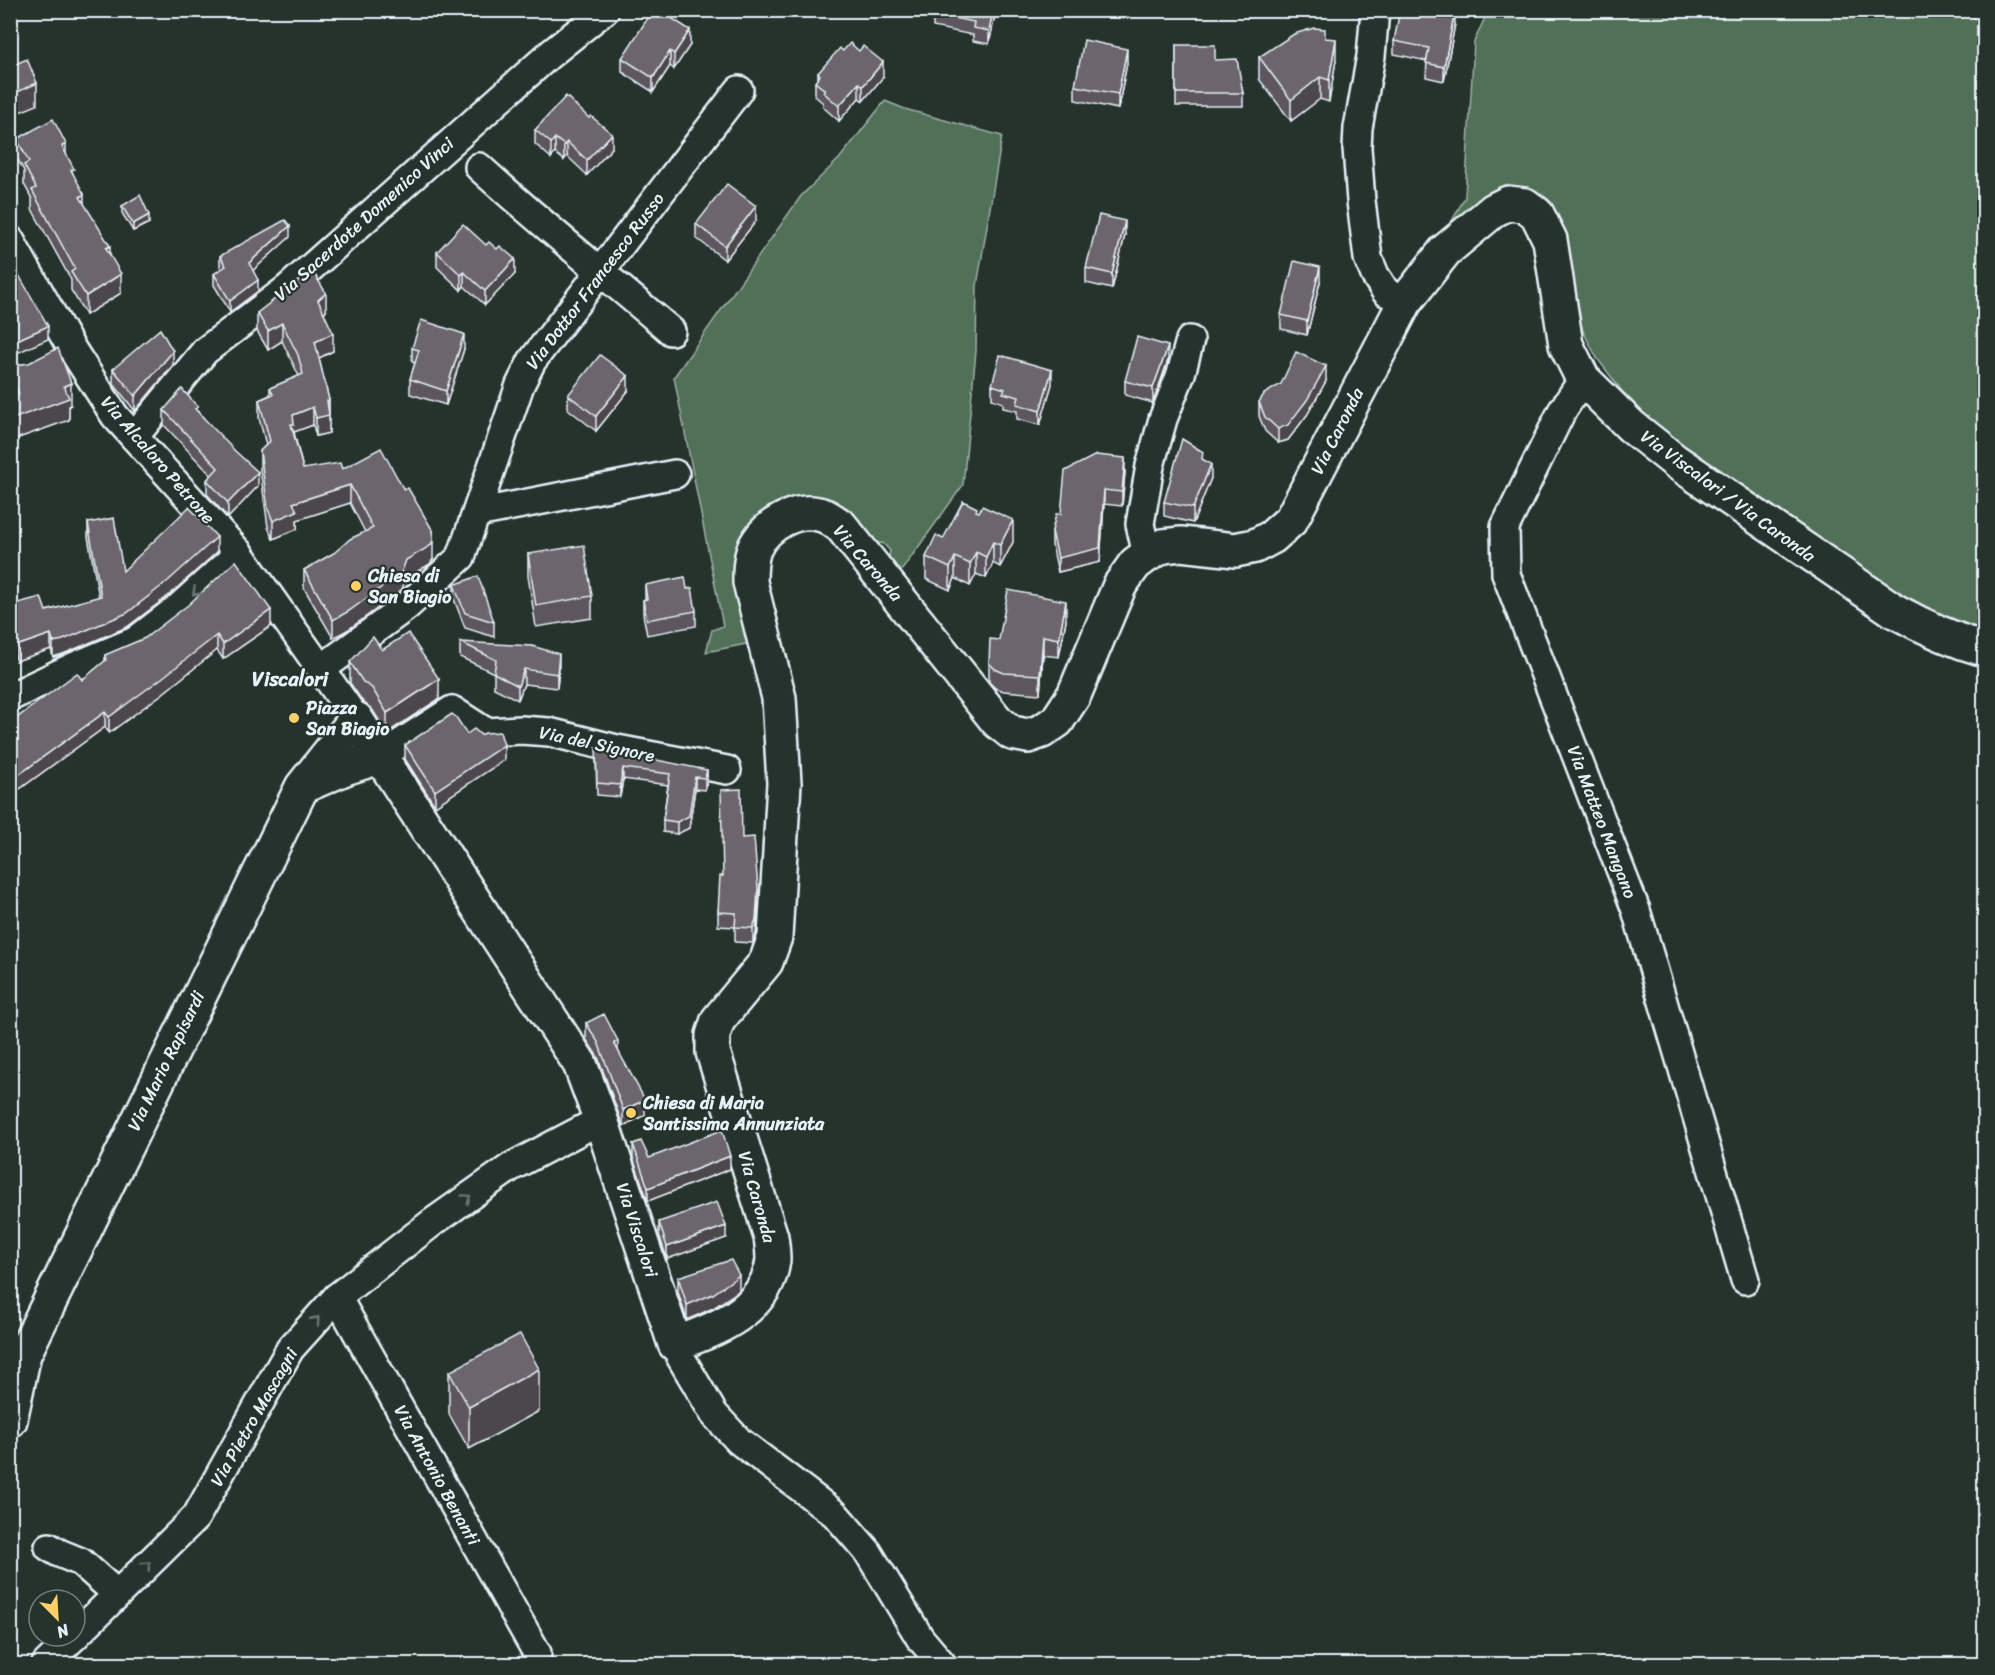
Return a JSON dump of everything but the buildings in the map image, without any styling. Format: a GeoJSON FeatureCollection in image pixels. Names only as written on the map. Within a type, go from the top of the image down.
{"type":"FeatureCollection","features":[{"type":"Feature","properties":{"kind":"street","name":"Via Sacerdote Domenico Vinci"},"geometry":{"type":"LineString","coordinates":[[134,437],[205,351],[287,289],[549,55],[605,10]]}},
{"type":"Feature","properties":{"kind":"street"},"geometry":{"type":"LineString","coordinates":[[1375,10],[1371,56],[1356,148],[1368,258],[1386,292],[1405,302]]}},
{"type":"Feature","properties":{"kind":"street","name":"Via Dottor Francesco Russo"},"geometry":{"type":"LineString","coordinates":[[321,669],[406,606],[461,556],[520,386],[532,361],[739,90]]}},
{"type":"Feature","properties":{"kind":"street"},"geometry":{"type":"LineString","coordinates":[[479,167],[530,214],[602,271],[671,331]]}},
{"type":"Feature","properties":{"kind":"street","name":"Via Viscalori / Via Caronda"},"geometry":{"type":"LineString","coordinates":[[1494,210],[1508,203],[1525,205],[1537,214],[1550,240],[1566,345],[1582,379],[1631,426],[1675,461],[1895,611],[1920,625],[1984,649]]}},
{"type":"Feature","properties":{"kind":"street","name":"Via Caronda"},"geometry":{"type":"LineString","coordinates":[[675,1344],[713,1330],[733,1319],[753,1302],[767,1282],[773,1260],[771,1237],[713,1052],[713,1035],[718,1020],[766,962],[775,937],[784,758],[779,698],[750,582],[753,551],[761,537],[789,517],[808,513],[824,515],[841,526],[997,721],[1012,733],[1028,736],[1042,731],[1057,721],[1074,695],[1120,585],[1135,564],[1163,546],[1181,544],[1235,550],[1256,546],[1272,537],[1291,520],[1405,302],[1445,251],[1494,210]]}},
{"type":"Feature","properties":{"kind":"street","name":"Via Alcaloro Petrone"},"geometry":{"type":"LineString","coordinates":[[10,240],[60,351],[115,416],[239,553],[356,719]]}},
{"type":"Feature","properties":{"kind":"street"},"geometry":{"type":"LineString","coordinates":[[1147,555],[1140,524],[1150,466],[1190,340]]}},
{"type":"Feature","properties":{"kind":"street","name":"Via Matteo Mangano"},"geometry":{"type":"LineString","coordinates":[[1582,379],[1562,411],[1505,526],[1506,574],[1636,910],[1745,1280]]}},
{"type":"Feature","properties":{"kind":"street"},"geometry":{"type":"LineString","coordinates":[[477,513],[675,474]]}},
{"type":"Feature","properties":{"kind":"street"},"geometry":{"type":"LineString","coordinates":[[10,697],[135,641],[178,609],[239,553]]}},
{"type":"Feature","properties":{"kind":"street","name":"Via del Signore"},"geometry":{"type":"LineString","coordinates":[[379,757],[452,710],[486,732],[521,730],[549,732],[617,749],[727,770]]}},
{"type":"Feature","properties":{"kind":"street","name":"Via Viscalori"},"geometry":{"type":"LineString","coordinates":[[356,719],[580,1064],[602,1123],[675,1344],[714,1414],[739,1441],[835,1514],[868,1552],[920,1638],[942,1665]]}},
{"type":"Feature","properties":{"kind":"street","name":"Via Mario Rapisardi"},"geometry":{"type":"LineString","coordinates":[[10,1420],[24,1354],[226,937],[302,787],[356,719]]}},
{"type":"Feature","properties":{"kind":"street"},"geometry":{"type":"LineString","coordinates":[[302,787],[345,768],[379,757]]}},
{"type":"Feature","properties":{"kind":"street","name":"Via Pietro Mascagni"},"geometry":{"type":"LineString","coordinates":[[87,1624],[196,1517],[290,1349],[337,1297],[433,1222],[511,1167],[589,1126],[602,1123]]}},
{"type":"Feature","properties":{"kind":"street","name":"Via Antonio Benanti"},"geometry":{"type":"LineString","coordinates":[[337,1297],[537,1653]]}},
{"type":"Feature","properties":{"kind":"street"},"geometry":{"type":"LineString","coordinates":[[49,1547],[81,1562],[117,1594]]}},
{"type":"Feature","properties":{"kind":"street","name":"Via Pietro Mascagni"},"geometry":{"type":"LineString","coordinates":[[46,1665],[63,1648]]}},
{"type":"Feature","properties":{"kind":"green space"},"geometry":{"type":"Polygon","coordinates":[[[1488,11],[1967,11],[1984,27],[1984,636],[1878,588],[1660,430],[1622,391],[1597,358],[1583,331],[1576,308],[1571,267],[1553,206],[1543,198],[1443,237],[1465,197],[1474,42],[1488,11]]]}},
{"type":"Feature","properties":{"kind":"green space"},"geometry":{"type":"Polygon","coordinates":[[[885,101],[905,109],[1002,136],[977,286],[976,351],[963,485],[899,574],[888,561],[890,551],[883,543],[874,544],[779,507],[751,643],[706,652],[712,630],[723,626],[674,377],[801,196],[839,159],[885,101]]]}},
{"type":"Feature","properties":{"kind":"place","name":"Chiesa di San Biagio"},"geometry":{"type":"Point","coordinates":[356,586]}},
{"type":"Feature","properties":{"kind":"place","name":"Piazza San Biagio"},"geometry":{"type":"Point","coordinates":[294,718]}},
{"type":"Feature","properties":{"kind":"place","name":"Chiesa di Maria Santissima Annunziata"},"geometry":{"type":"Point","coordinates":[631,1113]}},
{"type":"Feature","properties":{"kind":"district","name":"Viscalori"},"geometry":{"type":"Point","coordinates":[290,679]}}]}
